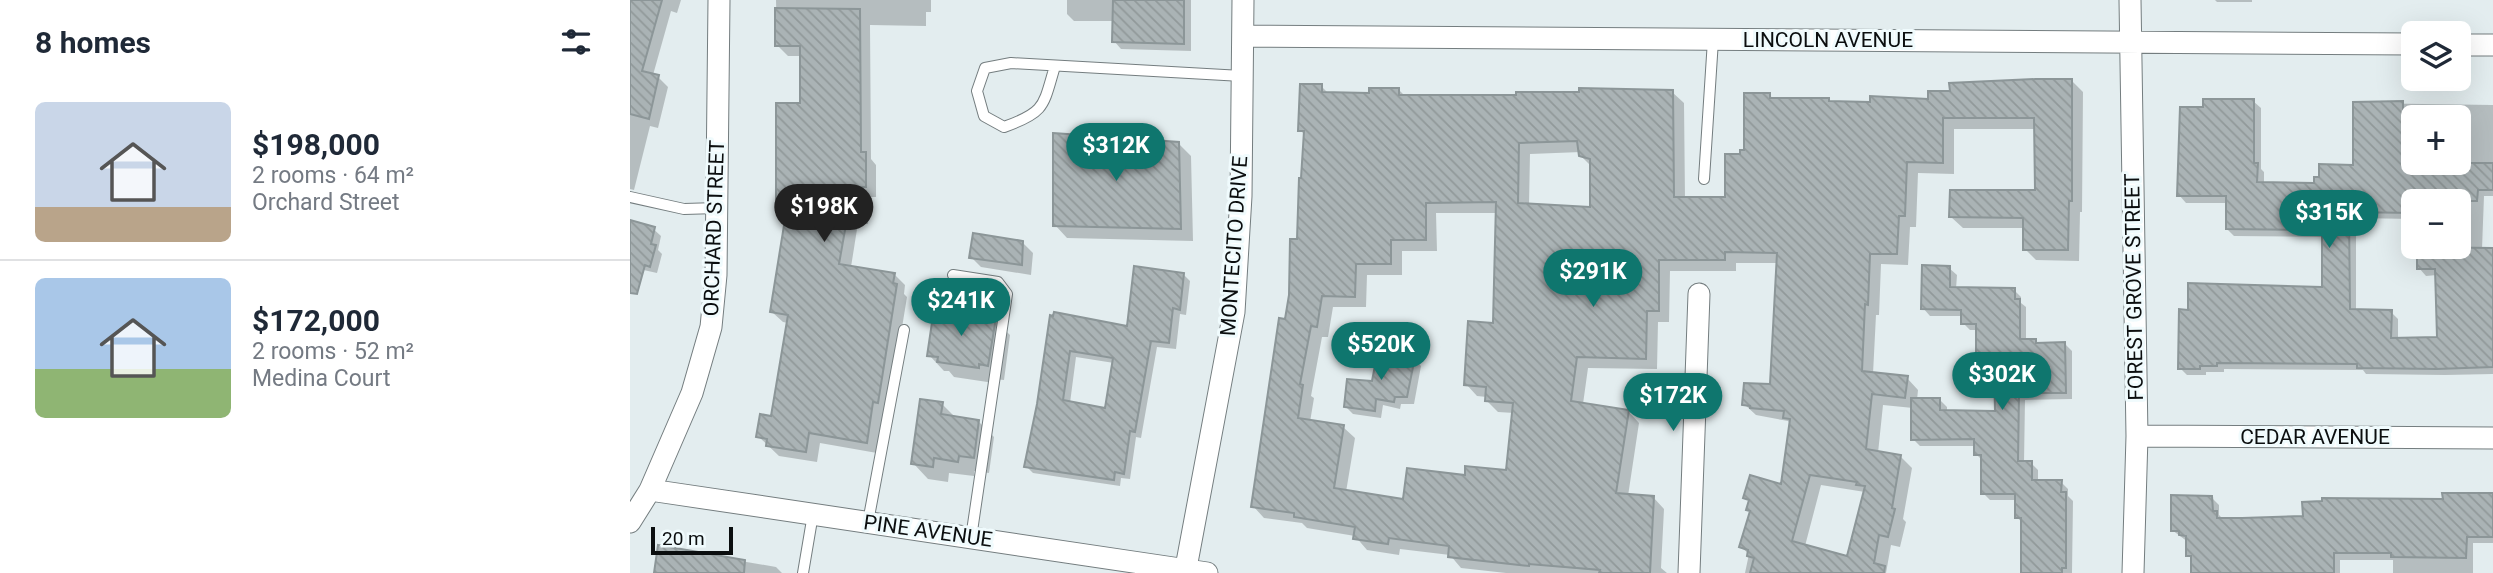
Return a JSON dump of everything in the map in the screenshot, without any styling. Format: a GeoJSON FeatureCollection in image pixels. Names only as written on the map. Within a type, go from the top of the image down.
{"type":"FeatureCollection","features":[{"type":"Feature","properties":{"kind":"street","name":"ORCHARD STREET"},"geometry":{"type":"LineString","coordinates":[[630,522],[650,490],[692,393],[711,327],[716,275],[719,0]]}},
{"type":"Feature","properties":{"kind":"street","name":"MONTECITO DRIVE"},"geometry":{"type":"LineString","coordinates":[[1185,571],[1234,312],[1241,196],[1243,0]]}},
{"type":"Feature","properties":{"kind":"street","name":"FOREST GROVE STREET"},"geometry":{"type":"LineString","coordinates":[[2130,0],[2137,436],[2133,573]]}},
{"type":"Feature","properties":{"kind":"street","name":"LINCOLN AVENUE"},"geometry":{"type":"LineString","coordinates":[[1243,36],[2401,44]]}},
{"type":"Feature","properties":{"kind":"street"},"geometry":{"type":"LineString","coordinates":[[2471,45],[2493,45]]}},
{"type":"Feature","properties":{"kind":"street"},"geometry":{"type":"LineString","coordinates":[[1689,573],[1699,294]]}},
{"type":"Feature","properties":{"kind":"street","name":"CEDAR AVENUE"},"geometry":{"type":"LineString","coordinates":[[2137,436],[2493,438]]}},
{"type":"Feature","properties":{"kind":"street","name":"PINE AVENUE"},"geometry":{"type":"LineString","coordinates":[[650,490],[1207,573]]}},
{"type":"Feature","properties":{"kind":"lane"},"geometry":{"type":"LineString","coordinates":[[1704,179],[1713,40]]}},
{"type":"Feature","properties":{"kind":"lane"},"geometry":{"type":"LineString","coordinates":[[1055,66],[1044,104],[1030,117],[1004,127],[984,116],[977,91],[985,68],[1011,63],[1242,76]]}},
{"type":"Feature","properties":{"kind":"lane"},"geometry":{"type":"LineString","coordinates":[[630,197],[684,209],[717,208]]}},
{"type":"Feature","properties":{"kind":"lane"},"geometry":{"type":"LineString","coordinates":[[953,275],[998,282],[1007,294],[971,538]]}},
{"type":"Feature","properties":{"kind":"lane"},"geometry":{"type":"LineString","coordinates":[[868,522],[904,330]]}},
{"type":"Feature","properties":{"kind":"lane"},"geometry":{"type":"LineString","coordinates":[[803,573],[813,514]]}},
{"type":"Feature","properties":{"kind":"building"},"geometry":{"type":"Polygon","coordinates":[[[630,0],[662,0],[642,71],[659,75],[649,119],[630,114],[630,0]]]}},
{"type":"Feature","properties":{"kind":"building"},"geometry":{"type":"Polygon","coordinates":[[[1113,0],[1184,0],[1184,44],[1112,42],[1113,0]]]}},
{"type":"Feature","properties":{"kind":"building"},"geometry":{"type":"Polygon","coordinates":[[[775,8],[860,9],[861,152],[866,152],[866,187],[858,187],[858,213],[848,213],[839,264],[895,273],[893,283],[897,284],[878,403],[873,402],[867,443],[809,433],[806,452],[766,446],[767,439],[756,437],[760,414],[771,416],[788,315],[770,312],[786,213],[776,212],[776,103],[800,103],[800,46],[775,46],[775,8]]]}},
{"type":"Feature","properties":{"kind":"building"},"geometry":{"type":"Polygon","coordinates":[[[2072,79],[2072,201],[2069,201],[2068,250],[2023,250],[2023,218],[1949,217],[1950,190],[2035,190],[2034,118],[1943,118],[1943,163],[1907,162],[1905,216],[1899,216],[1897,254],[1870,254],[1868,305],[1865,304],[1862,371],[1908,376],[1905,398],[1872,394],[1866,449],[1901,455],[1892,508],[1895,509],[1888,537],[1879,535],[1874,563],[1885,566],[1884,573],[1750,573],[1754,558],[1747,556],[1748,550],[1739,547],[1750,511],[1746,510],[1749,500],[1743,498],[1750,475],[1781,484],[1790,419],[1783,418],[1784,411],[1742,405],[1744,383],[1770,384],[1777,253],[1725,252],[1725,260],[1659,260],[1659,311],[1647,311],[1646,359],[1577,357],[1571,401],[1629,410],[1616,493],[1654,496],[1650,573],[1599,573],[1600,570],[1448,557],[1449,546],[1389,538],[1388,544],[1353,539],[1355,527],[1294,517],[1294,513],[1251,507],[1279,318],[1285,319],[1289,295],[1290,239],[1297,239],[1304,131],[1298,131],[1300,84],[1322,84],[1322,92],[1369,93],[1369,88],[1399,88],[1399,95],[1516,95],[1516,92],[1579,92],[1579,88],[1673,90],[1674,197],[1725,197],[1725,154],[1740,154],[1740,150],[1744,150],[1744,93],[1770,93],[1770,98],[1829,98],[1829,101],[1870,102],[1870,96],[1928,99],[1928,91],[1950,91],[1949,83],[2072,79]],[[1577,141],[1519,143],[1518,203],[1590,207],[1590,159],[1579,156],[1577,141]],[[1496,202],[1426,203],[1426,240],[1391,240],[1391,264],[1356,264],[1355,297],[1322,296],[1317,327],[1311,326],[1300,384],[1303,385],[1298,418],[1344,425],[1334,488],[1403,499],[1407,468],[1465,475],[1465,466],[1506,470],[1513,403],[1485,401],[1486,387],[1464,385],[1468,321],[1493,323],[1496,202]],[[1810,475],[1792,541],[1847,556],[1865,486],[1856,485],[1857,482],[1810,475]]]}},
{"type":"Feature","properties":{"kind":"building"},"geometry":{"type":"Polygon","coordinates":[[[2203,99],[2254,99],[2254,163],[2258,163],[2257,182],[2314,183],[2314,177],[2319,177],[2319,164],[2353,165],[2353,102],[2403,101],[2401,175],[2471,175],[2471,163],[2493,163],[2493,190],[2478,190],[2477,201],[2471,201],[2471,189],[2401,189],[2401,213],[2349,212],[2350,309],[2392,310],[2391,338],[2437,337],[2435,269],[2417,269],[2417,259],[2471,259],[2471,248],[2493,248],[2493,367],[2357,368],[2357,364],[2217,363],[2217,366],[2200,366],[2200,369],[2178,369],[2179,309],[2188,310],[2188,283],[2322,287],[2322,230],[2226,229],[2226,196],[2177,196],[2180,107],[2203,107],[2203,99]]]}},
{"type":"Feature","properties":{"kind":"building"},"geometry":{"type":"Polygon","coordinates":[[[1053,133],[1179,142],[1181,229],[1053,226],[1053,133]]]}},
{"type":"Feature","properties":{"kind":"building"},"geometry":{"type":"Polygon","coordinates":[[[630,220],[655,227],[651,244],[656,245],[650,267],[645,265],[637,294],[630,293],[630,220]]]}},
{"type":"Feature","properties":{"kind":"building"},"geometry":{"type":"Polygon","coordinates":[[[973,233],[1023,241],[1022,265],[969,258],[973,233]]]}},
{"type":"Feature","properties":{"kind":"building"},"geometry":{"type":"Polygon","coordinates":[[[1922,265],[1950,266],[1950,287],[2015,288],[2015,299],[2020,299],[2020,339],[2036,339],[2036,343],[2065,342],[2066,393],[2019,393],[2018,461],[2032,461],[2032,480],[2062,480],[2061,492],[2066,492],[2066,568],[2062,568],[2062,573],[2021,573],[2021,518],[2015,518],[2015,494],[1981,494],[1981,455],[1974,455],[1974,439],[1911,440],[1911,398],[1940,398],[1940,410],[1995,411],[1994,367],[1976,367],[1976,324],[1961,324],[1961,310],[1921,309],[1922,265]]]}},
{"type":"Feature","properties":{"kind":"building"},"geometry":{"type":"Polygon","coordinates":[[[1134,266],[1184,273],[1180,310],[1173,308],[1169,343],[1151,341],[1135,432],[1130,431],[1124,474],[1115,472],[1114,480],[1024,467],[1037,404],[1050,315],[1053,316],[1054,312],[1127,326],[1134,266]],[[1070,351],[1063,400],[1105,408],[1113,358],[1070,351]]]}},
{"type":"Feature","properties":{"kind":"building"},"geometry":{"type":"Polygon","coordinates":[[[934,309],[996,318],[988,366],[979,364],[979,368],[937,362],[938,357],[927,356],[934,309]]]}},
{"type":"Feature","properties":{"kind":"building"},"geometry":{"type":"Polygon","coordinates":[[[1378,350],[1415,357],[1407,397],[1395,397],[1394,402],[1376,399],[1375,411],[1344,407],[1347,379],[1372,381],[1378,350]]]}},
{"type":"Feature","properties":{"kind":"building"},"geometry":{"type":"Polygon","coordinates":[[[920,399],[943,402],[941,414],[979,420],[974,458],[959,456],[958,462],[934,458],[933,467],[911,464],[920,399]]]}},
{"type":"Feature","properties":{"kind":"building"},"geometry":{"type":"Polygon","coordinates":[[[2442,493],[2493,493],[2493,537],[2467,537],[2466,558],[2391,557],[2391,553],[2334,553],[2334,573],[2191,573],[2191,556],[2186,556],[2186,536],[2179,535],[2179,531],[2171,531],[2171,495],[2212,496],[2213,511],[2217,511],[2217,518],[2242,518],[2303,516],[2302,502],[2322,501],[2322,498],[2443,499],[2442,493]]]}},
{"type":"Feature","properties":{"kind":"building"},"geometry":{"type":"Polygon","coordinates":[[[658,545],[745,560],[744,573],[654,573],[658,545]]]}}]}
